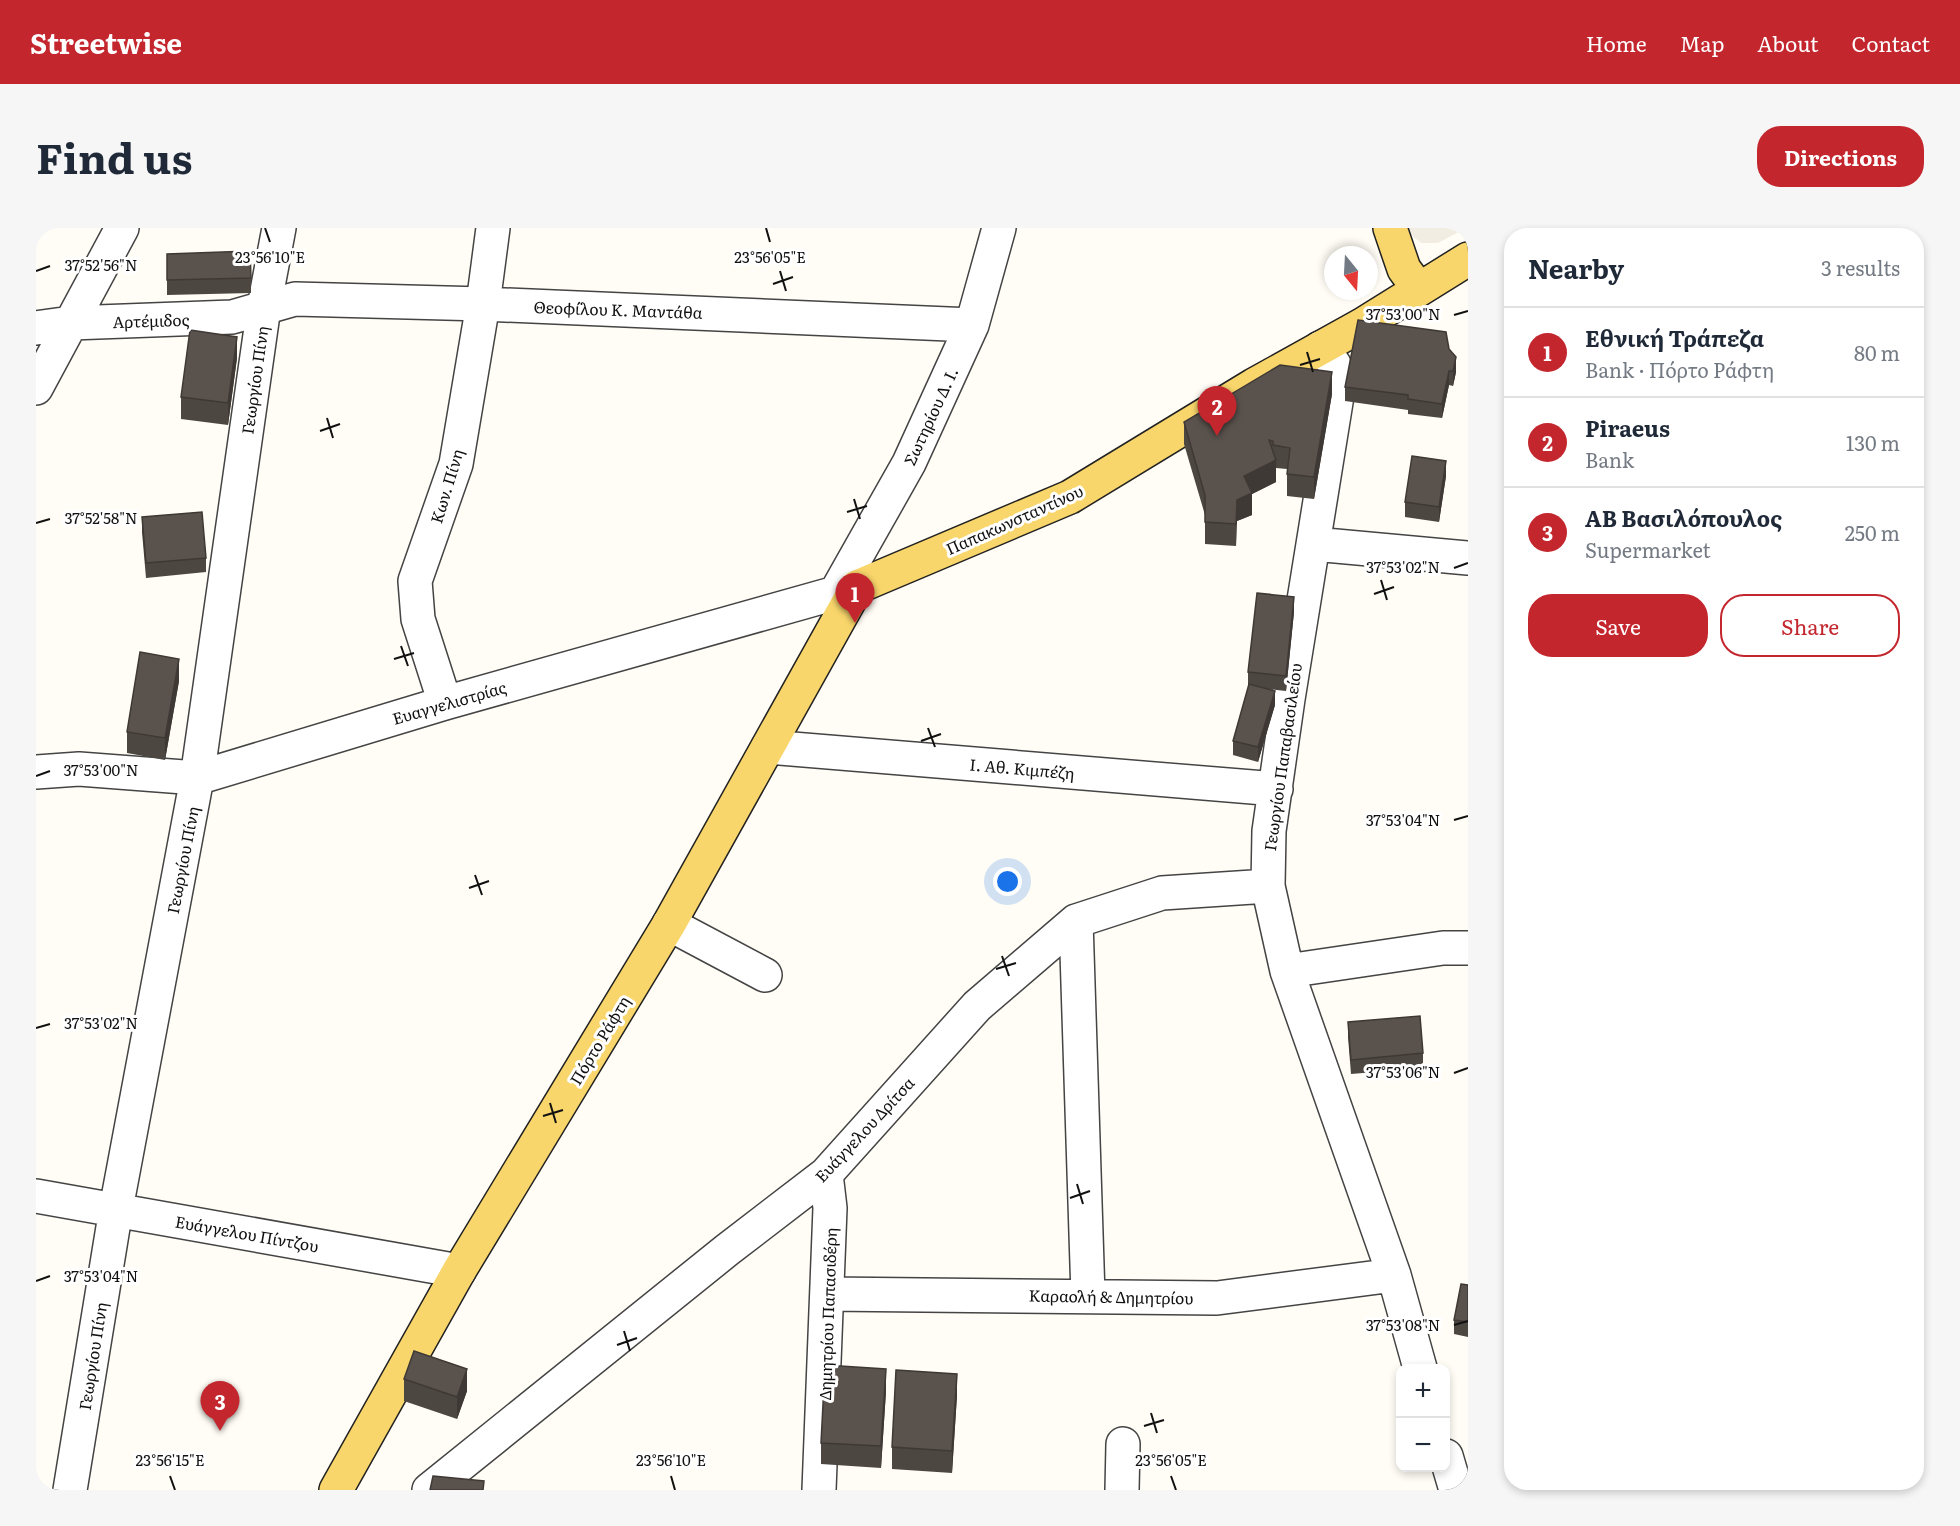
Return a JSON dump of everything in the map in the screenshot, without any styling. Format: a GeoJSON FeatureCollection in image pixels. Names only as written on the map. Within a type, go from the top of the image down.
{"type":"FeatureCollection","features":[{"type":"Feature","properties":{"kind":"main road"},"geometry":{"type":"LineString","coordinates":[[1389,228],[1404,268],[1418,288]]}},
{"type":"Feature","properties":{"kind":"main road","name":"Παπακωνσταντίνου"},"geometry":{"type":"LineString","coordinates":[[846,590],[1070,496],[1254,385],[1362,325],[1418,288],[1468,259]]}},
{"type":"Feature","properties":{"kind":"main road","name":"Πόρτο Ράφτη"},"geometry":{"type":"LineString","coordinates":[[342,1489],[459,1271],[669,924],[768,747],[846,590]]}},
{"type":"Feature","properties":{"kind":"street"},"geometry":{"type":"LineString","coordinates":[[36,388],[122,228]]}},
{"type":"Feature","properties":{"kind":"street","name":"Γεωργίου Πίνη"},"geometry":{"type":"LineString","coordinates":[[70,1490],[117,1209],[197,778],[264,307],[279,228]]}},
{"type":"Feature","properties":{"kind":"street","name":"Κων. Πίνη"},"geometry":{"type":"LineString","coordinates":[[445,703],[418,619],[415,581],[456,464],[483,304],[493,228]]}},
{"type":"Feature","properties":{"kind":"street","name":"Σωτηρίου Δ. Ι."},"geometry":{"type":"LineString","coordinates":[[846,590],[909,463],[972,325],[999,228]]}},
{"type":"Feature","properties":{"kind":"street","name":"Θεοφίλου Κ. Μαντάθα"},"geometry":{"type":"LineString","coordinates":[[264,307],[295,299],[483,304],[972,325]]}},
{"type":"Feature","properties":{"kind":"street","name":"Αρτέμιδος"},"geometry":{"type":"LineString","coordinates":[[36,328],[71,323],[232,317],[264,307]]}},
{"type":"Feature","properties":{"kind":"street","name":"Γεωργίου Παπαβασιλείου"},"geometry":{"type":"LineString","coordinates":[[1320,348],[1333,360],[1338,370],[1337,396],[1269,831],[1268,886],[1287,971],[1394,1275],[1419,1364]]}},
{"type":"Feature","properties":{"kind":"street"},"geometry":{"type":"LineString","coordinates":[[1314,544],[1468,558]]}},
{"type":"Feature","properties":{"kind":"street","name":"Ευαγγελιστρίας"},"geometry":{"type":"LineString","coordinates":[[36,772],[79,769],[197,778],[445,703],[846,590]]}},
{"type":"Feature","properties":{"kind":"street","name":"Ι. Αθ. Κιμπέζη"},"geometry":{"type":"LineString","coordinates":[[768,747],[1276,789]]}},
{"type":"Feature","properties":{"kind":"street","name":"Ευάγγελου Δρίτσα"},"geometry":{"type":"LineString","coordinates":[[429,1490],[727,1250],[826,1174],[976,1006],[1076,921],[1162,893],[1268,886]]}},
{"type":"Feature","properties":{"kind":"street"},"geometry":{"type":"LineString","coordinates":[[1076,921],[1088,1296]]}},
{"type":"Feature","properties":{"kind":"street"},"geometry":{"type":"LineString","coordinates":[[669,924],[765,975]]}},
{"type":"Feature","properties":{"kind":"street"},"geometry":{"type":"LineString","coordinates":[[1287,971],[1443,948],[1468,948]]}},
{"type":"Feature","properties":{"kind":"street","name":"Δημητρίου Παπασιδέρη"},"geometry":{"type":"LineString","coordinates":[[819,1490],[830,1208],[826,1174]]}},
{"type":"Feature","properties":{"kind":"street","name":"Ευάγγελου Πίντζου"},"geometry":{"type":"LineString","coordinates":[[36,1196],[459,1271]]}},
{"type":"Feature","properties":{"kind":"street","name":"Καραολή & Δημητρίου"},"geometry":{"type":"LineString","coordinates":[[827,1294],[1217,1298],[1394,1275]]}},
{"type":"Feature","properties":{"kind":"street"},"geometry":{"type":"LineString","coordinates":[[1122,1490],[1124,1444]]}},
{"type":"Feature","properties":{"kind":"street"},"geometry":{"type":"LineString","coordinates":[[1456,1490],[1468,1457]]}},
{"type":"Feature","properties":{"kind":"street"},"geometry":{"type":"LineString","coordinates":[[1450,1470],[1456,1490]]}},
{"type":"Feature","properties":{"kind":"shaded area"},"geometry":{"type":"Polygon","coordinates":[[[1407,228],[1466,228],[1438,243],[1421,243],[1408,232],[1407,228]]]}},
{"type":"Feature","properties":{"kind":"building"},"geometry":{"type":"Polygon","coordinates":[[[250,251],[251,278],[167,280],[167,254],[250,251]]]}},
{"type":"Feature","properties":{"kind":"building"},"geometry":{"type":"Polygon","coordinates":[[[1358,320],[1446,332],[1449,349],[1456,357],[1453,371],[1449,371],[1442,404],[1408,399],[1408,395],[1345,387],[1358,320]]]}},
{"type":"Feature","properties":{"kind":"building"},"geometry":{"type":"Polygon","coordinates":[[[190,330],[237,337],[228,403],[181,397],[190,330]]]}},
{"type":"Feature","properties":{"kind":"building"},"geometry":{"type":"Polygon","coordinates":[[[1280,365],[1332,372],[1314,477],[1287,474],[1290,448],[1273,445],[1273,441],[1269,440],[1276,460],[1244,476],[1252,493],[1237,500],[1236,524],[1205,522],[1205,495],[1184,422],[1280,365]]]}},
{"type":"Feature","properties":{"kind":"building"},"geometry":{"type":"Polygon","coordinates":[[[1412,456],[1446,461],[1439,507],[1405,502],[1412,456]]]}},
{"type":"Feature","properties":{"kind":"building"},"geometry":{"type":"Polygon","coordinates":[[[202,512],[206,558],[146,563],[142,517],[202,512]]]}},
{"type":"Feature","properties":{"kind":"building"},"geometry":{"type":"Polygon","coordinates":[[[1257,593],[1294,597],[1286,676],[1248,672],[1257,593]]]}},
{"type":"Feature","properties":{"kind":"building"},"geometry":{"type":"Polygon","coordinates":[[[140,652],[179,659],[165,738],[127,732],[140,652]]]}},
{"type":"Feature","properties":{"kind":"building"},"geometry":{"type":"Polygon","coordinates":[[[1249,684],[1275,691],[1258,747],[1233,741],[1249,684]]]}},
{"type":"Feature","properties":{"kind":"building"},"geometry":{"type":"Polygon","coordinates":[[[1420,1016],[1423,1053],[1351,1060],[1348,1022],[1420,1016]]]}},
{"type":"Feature","properties":{"kind":"building"},"geometry":{"type":"Polygon","coordinates":[[[1461,1284],[1468,1285],[1468,1322],[1454,1320],[1461,1284]]]}},
{"type":"Feature","properties":{"kind":"building"},"geometry":{"type":"Polygon","coordinates":[[[414,1351],[467,1369],[457,1397],[404,1379],[414,1351]]]}},
{"type":"Feature","properties":{"kind":"building"},"geometry":{"type":"Polygon","coordinates":[[[825,1365],[886,1369],[881,1446],[821,1443],[825,1365]]]}},
{"type":"Feature","properties":{"kind":"building"},"geometry":{"type":"Polygon","coordinates":[[[896,1370],[957,1374],[952,1451],[892,1447],[896,1370]]]}},
{"type":"Feature","properties":{"kind":"building"},"geometry":{"type":"Polygon","coordinates":[[[433,1476],[484,1481],[483,1490],[430,1490],[433,1476]]]}},
{"type":"Feature","properties":{"kind":"place","name":"Piraeus"},"geometry":{"type":"Point","coordinates":[1217,436]}},
{"type":"Feature","properties":{"kind":"place","name":"Εθνική Τράπεζα"},"geometry":{"type":"Point","coordinates":[855,623]}},
{"type":"Feature","properties":{"kind":"place","name":"ΑΒ Βασιλόπουλος"},"geometry":{"type":"Point","coordinates":[220,1431]}}]}
